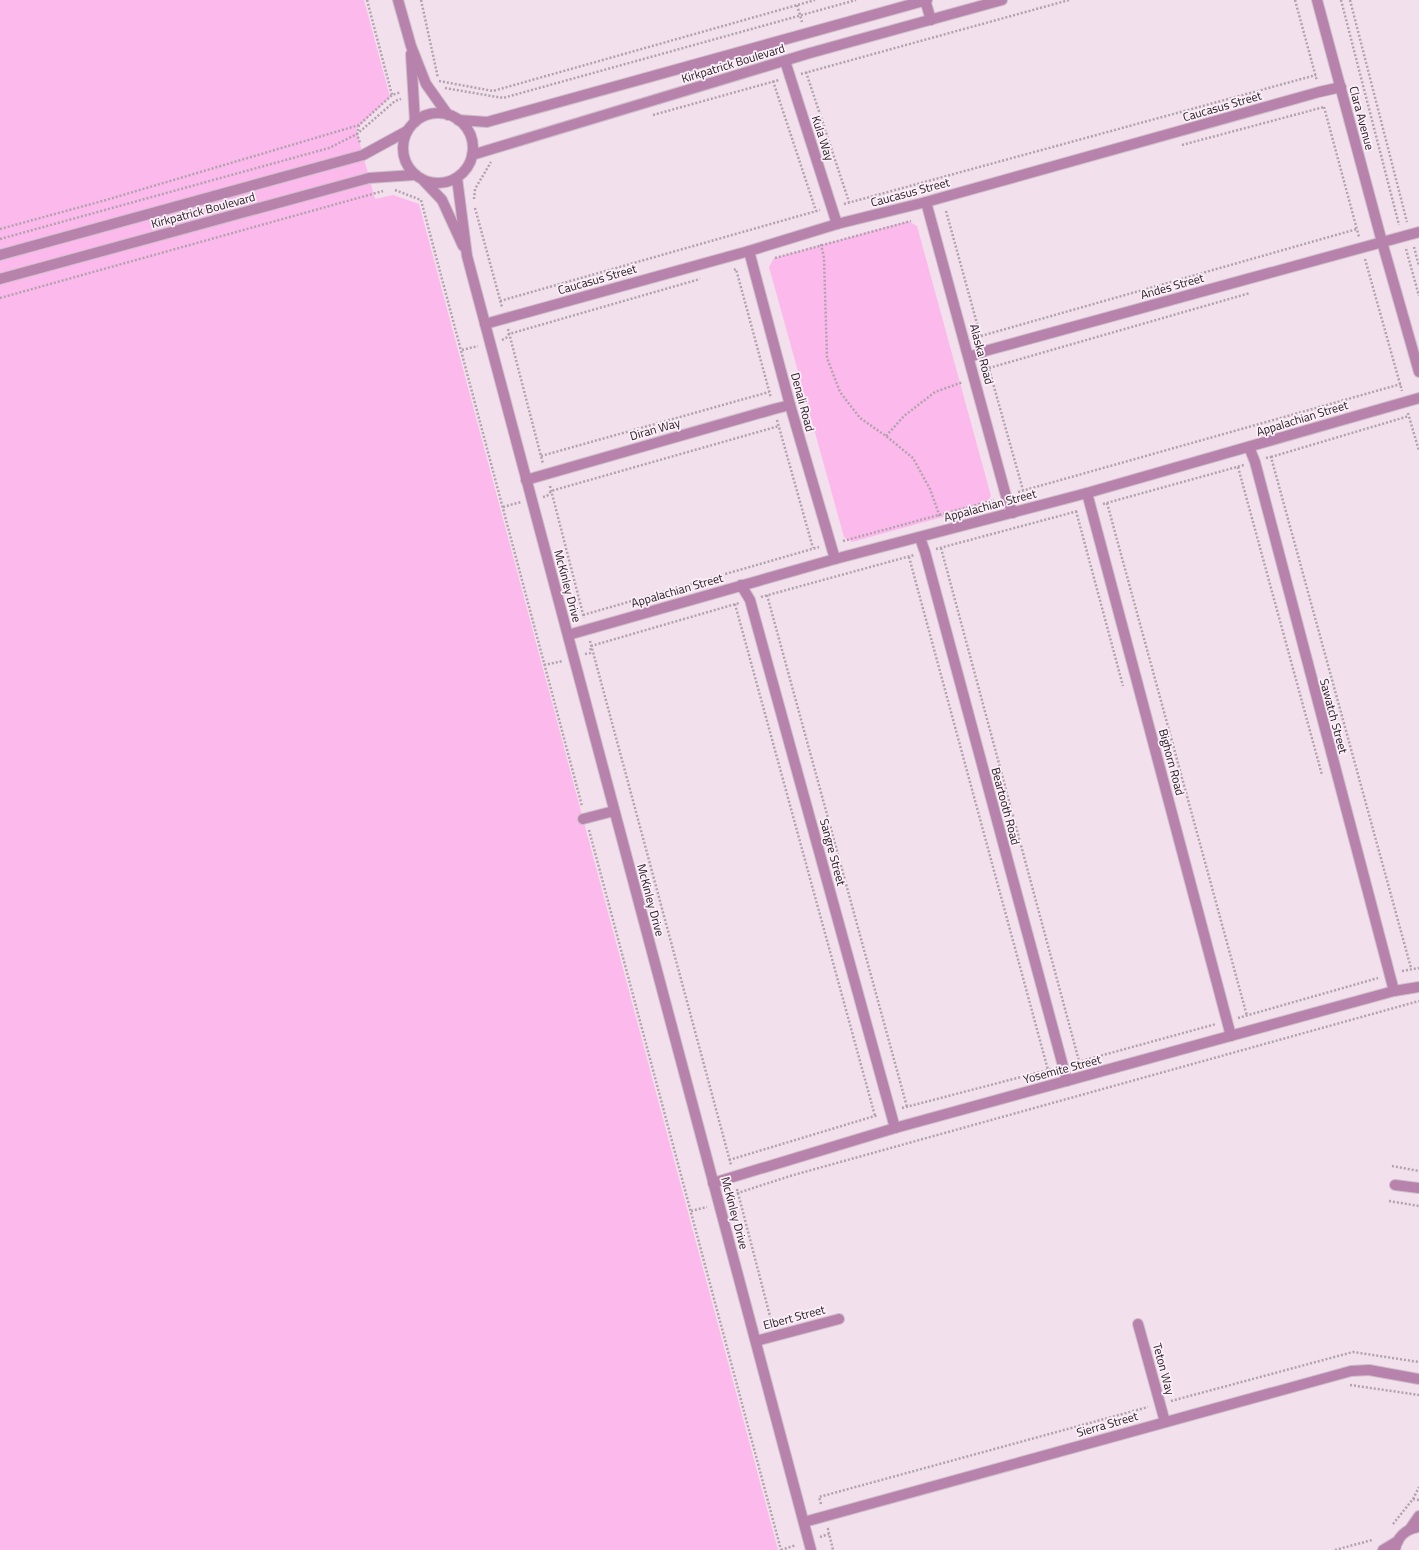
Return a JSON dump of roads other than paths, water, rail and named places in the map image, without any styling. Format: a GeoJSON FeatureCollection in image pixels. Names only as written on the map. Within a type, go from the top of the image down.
{"type":"FeatureCollection","features":[{"type":"Feature","properties":{"kind":"street"},"geometry":{"type":"LineString","coordinates":[[398,0],[411,46],[426,84],[448,115]]}},
{"type":"Feature","properties":{"kind":"street"},"geometry":{"type":"LineString","coordinates":[[926,0],[931,20]]}},
{"type":"Feature","properties":{"kind":"street","name":"Kirkpatrick Boulevard"},"geometry":{"type":"LineString","coordinates":[[458,120],[487,122],[926,0]]}},
{"type":"Feature","properties":{"kind":"street","name":"Kirkpatrick Boulevard"},"geometry":{"type":"LineString","coordinates":[[472,154],[785,60],[1002,0]]}},
{"type":"Feature","properties":{"kind":"street","name":"Clara Avenue"},"geometry":{"type":"LineString","coordinates":[[1317,0],[1382,242],[1419,372]]}},
{"type":"Feature","properties":{"kind":"street"},"geometry":{"type":"LineString","coordinates":[[411,46],[415,122]]}},
{"type":"Feature","properties":{"kind":"street","name":"Kula Way"},"geometry":{"type":"LineString","coordinates":[[785,60],[789,77],[837,224]]}},
{"type":"Feature","properties":{"kind":"street","name":"Caucasus Street"},"geometry":{"type":"LineString","coordinates":[[485,324],[749,251],[837,224],[926,202],[1341,87]]}},
{"type":"Feature","properties":{"kind":"street"},"geometry":{"type":"LineString","coordinates":[[436,113],[448,115],[458,120],[466,128],[472,138],[473,149],[471,160],[466,170],[458,178],[436,184],[424,181],[414,175],[407,165],[403,154],[403,142],[407,131],[415,122],[425,116],[436,113]]}},
{"type":"Feature","properties":{"kind":"street","name":"Kirkpatrick Boulevard"},"geometry":{"type":"LineString","coordinates":[[0,255],[363,156],[407,131]]}},
{"type":"Feature","properties":{"kind":"street","name":"Kirkpatrick Boulevard"},"geometry":{"type":"LineString","coordinates":[[0,279],[369,178],[414,175]]}},
{"type":"Feature","properties":{"kind":"street","name":"McKinley Drive"},"geometry":{"type":"LineString","coordinates":[[458,178],[467,256],[811,1550]]}},
{"type":"Feature","properties":{"kind":"street","name":"McKinley Drive"},"geometry":{"type":"LineString","coordinates":[[424,181],[442,200],[467,256]]}},
{"type":"Feature","properties":{"kind":"street","name":"Alaska Road"},"geometry":{"type":"LineString","coordinates":[[926,202],[970,357],[974,378],[1006,496],[1013,512]]}},
{"type":"Feature","properties":{"kind":"street"},"geometry":{"type":"LineString","coordinates":[[1382,242],[1410,234]]}},
{"type":"Feature","properties":{"kind":"street","name":"Andes Street"},"geometry":{"type":"LineString","coordinates":[[970,357],[984,351],[1362,246],[1382,242]]}},
{"type":"Feature","properties":{"kind":"street","name":"Denali Road"},"geometry":{"type":"LineString","coordinates":[[749,251],[790,405],[835,560]]}},
{"type":"Feature","properties":{"kind":"street","name":"Appalachian Street"},"geometry":{"type":"LineString","coordinates":[[568,635],[741,585],[1087,493],[1419,398]]}},
{"type":"Feature","properties":{"kind":"street","name":"Diran Way"},"geometry":{"type":"LineString","coordinates":[[526,480],[790,405]]}},
{"type":"Feature","properties":{"kind":"street","name":"Sawatch Street"},"geometry":{"type":"LineString","coordinates":[[1249,447],[1394,991]]}},
{"type":"Feature","properties":{"kind":"street","name":"Bighorn Road"},"geometry":{"type":"LineString","coordinates":[[1087,493],[1231,1036]]}},
{"type":"Feature","properties":{"kind":"street","name":"Beartooth Road"},"geometry":{"type":"LineString","coordinates":[[920,538],[1067,1081]]}},
{"type":"Feature","properties":{"kind":"street","name":"Sangre Street"},"geometry":{"type":"LineString","coordinates":[[741,585],[750,600],[894,1128]]}},
{"type":"Feature","properties":{"kind":"street"},"geometry":{"type":"LineString","coordinates":[[584,819],[614,811]]}},
{"type":"Feature","properties":{"kind":"street","name":"Yosemite Street"},"geometry":{"type":"LineString","coordinates":[[714,1183],[894,1128],[1394,991],[1419,987]]}},
{"type":"Feature","properties":{"kind":"street"},"geometry":{"type":"LineString","coordinates":[[1394,1184],[1419,1188]]}},
{"type":"Feature","properties":{"kind":"street","name":"Elbert Street"},"geometry":{"type":"LineString","coordinates":[[756,1341],[839,1318]]}},
{"type":"Feature","properties":{"kind":"street","name":"Teton Way"},"geometry":{"type":"LineString","coordinates":[[1138,1324],[1165,1422]]}},
{"type":"Feature","properties":{"kind":"street","name":"Sierra Street"},"geometry":{"type":"LineString","coordinates":[[804,1522],[1351,1371],[1369,1370],[1419,1379]]}},
{"type":"Feature","properties":{"kind":"street"},"geometry":{"type":"LineString","coordinates":[[1378,1547],[1396,1545],[1405,1532],[1414,1528],[1419,1516]]}}]}
